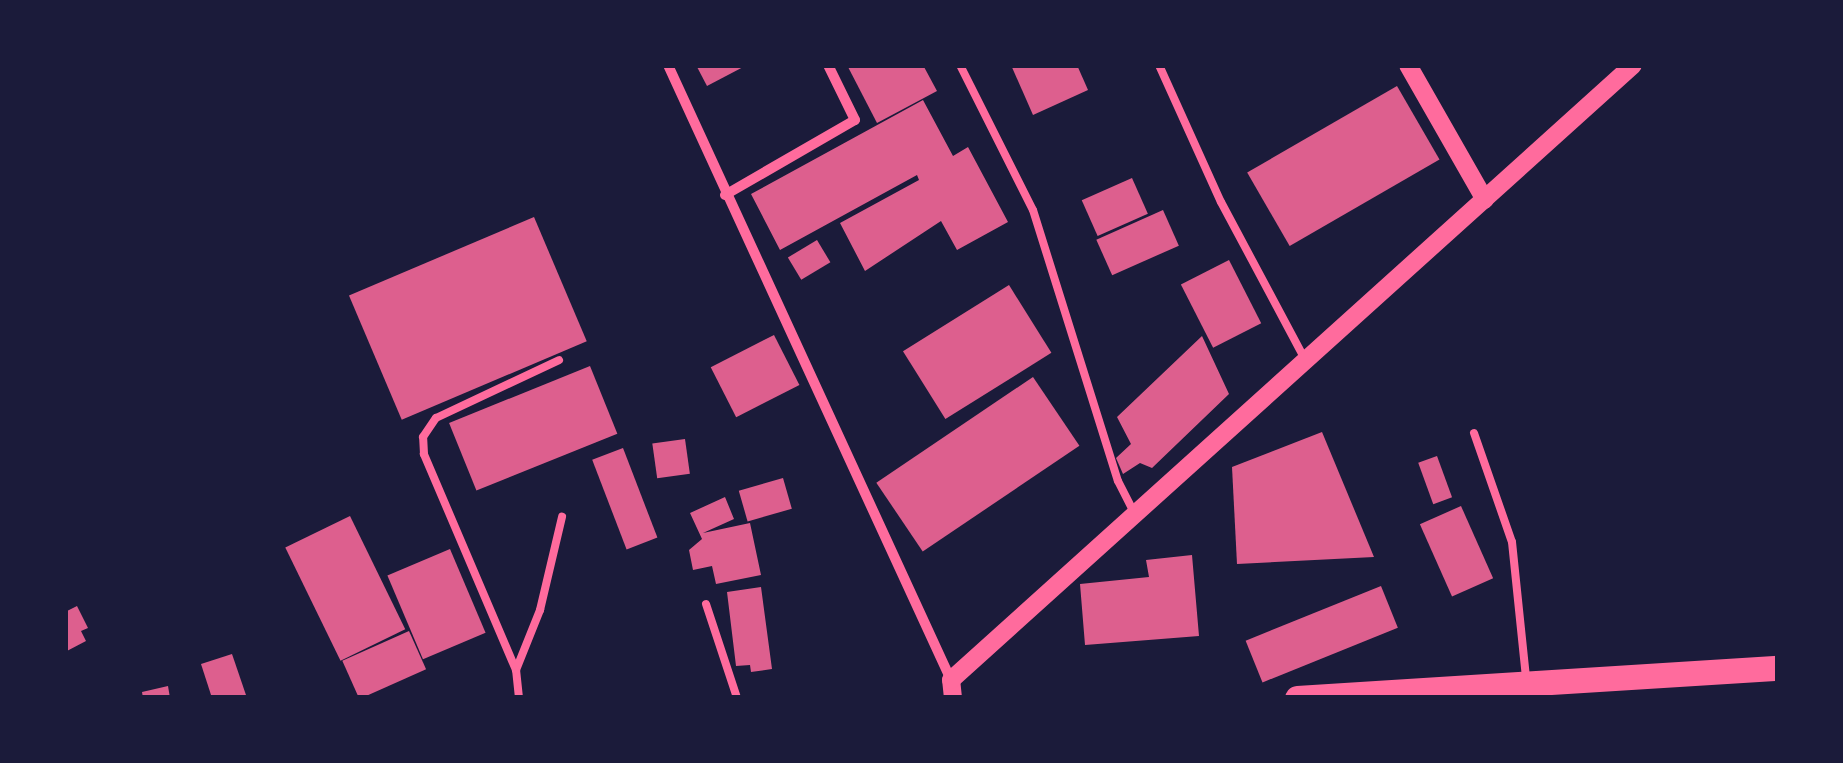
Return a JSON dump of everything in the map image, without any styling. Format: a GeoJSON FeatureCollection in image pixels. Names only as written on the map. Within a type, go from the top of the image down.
{"type":"FeatureCollection","features":[{"type":"Feature","properties":{"kind":"main road"},"geometry":{"type":"LineString","coordinates":[[1297,698],[1389,695],[1526,682],[1657,685],[1778,668]]}},
{"type":"Feature","properties":{"kind":"street"},"geometry":{"type":"LineString","coordinates":[[668,65],[952,689],[1633,65]]}},
{"type":"Feature","properties":{"kind":"street"},"geometry":{"type":"LineString","coordinates":[[726,196],[855,120],[828,65]]}},
{"type":"Feature","properties":{"kind":"street"},"geometry":{"type":"LineString","coordinates":[[1408,65],[1485,200]]}},
{"type":"Feature","properties":{"kind":"lane"},"geometry":{"type":"LineString","coordinates":[[960,65],[1034,210],[1118,481],[1137,518]]}},
{"type":"Feature","properties":{"kind":"lane"},"geometry":{"type":"LineString","coordinates":[[1159,65],[1221,202],[1307,363]]}},
{"type":"Feature","properties":{"kind":"lane"},"geometry":{"type":"LineString","coordinates":[[519,698],[516,670],[424,454],[423,437],[436,418],[559,360]]}},
{"type":"Feature","properties":{"kind":"lane"},"geometry":{"type":"LineString","coordinates":[[1474,432],[1512,542],[1526,682]]}},
{"type":"Feature","properties":{"kind":"lane"},"geometry":{"type":"LineString","coordinates":[[516,670],[540,610],[562,518]]}},
{"type":"Feature","properties":{"kind":"lane"},"geometry":{"type":"LineString","coordinates":[[706,604],[737,698]]}},
{"type":"Feature","properties":{"kind":"building"},"geometry":{"type":"Polygon","coordinates":[[[696,65],[747,65],[707,86],[696,65]]]}},
{"type":"Feature","properties":{"kind":"building"},"geometry":{"type":"Polygon","coordinates":[[[847,65],[923,65],[937,91],[877,123],[847,65]]]}},
{"type":"Feature","properties":{"kind":"building"},"geometry":{"type":"Polygon","coordinates":[[[1011,65],[1077,65],[1088,90],[1033,115],[1011,65]]]}},
{"type":"Feature","properties":{"kind":"building"},"geometry":{"type":"Polygon","coordinates":[[[1397,86],[1440,160],[1290,246],[1247,172],[1397,86]]]}},
{"type":"Feature","properties":{"kind":"building"},"geometry":{"type":"Polygon","coordinates":[[[923,100],[953,156],[968,147],[1008,222],[957,250],[941,221],[865,271],[840,223],[919,180],[917,175],[780,250],[751,194],[923,100]]]}},
{"type":"Feature","properties":{"kind":"building"},"geometry":{"type":"Polygon","coordinates":[[[1132,178],[1148,214],[1098,236],[1082,200],[1132,178]]]}},
{"type":"Feature","properties":{"kind":"building"},"geometry":{"type":"Polygon","coordinates":[[[1163,210],[1179,246],[1112,275],[1096,240],[1163,210]]]}},
{"type":"Feature","properties":{"kind":"building"},"geometry":{"type":"Polygon","coordinates":[[[534,217],[587,341],[402,420],[349,296],[534,217]]]}},
{"type":"Feature","properties":{"kind":"building"},"geometry":{"type":"Polygon","coordinates":[[[817,240],[830,262],[801,280],[788,258],[817,240]]]}},
{"type":"Feature","properties":{"kind":"building"},"geometry":{"type":"Polygon","coordinates":[[[1229,260],[1261,323],[1213,348],[1181,285],[1229,260]]]}},
{"type":"Feature","properties":{"kind":"building"},"geometry":{"type":"Polygon","coordinates":[[[1009,285],[1051,353],[945,419],[903,351],[1009,285]]]}},
{"type":"Feature","properties":{"kind":"building"},"geometry":{"type":"Polygon","coordinates":[[[774,335],[799,385],[736,417],[711,367],[774,335]]]}},
{"type":"Feature","properties":{"kind":"building"},"geometry":{"type":"Polygon","coordinates":[[[1202,336],[1229,394],[1152,468],[1140,463],[1123,474],[1116,458],[1131,444],[1117,417],[1202,336]]]}},
{"type":"Feature","properties":{"kind":"building"},"geometry":{"type":"Polygon","coordinates":[[[590,366],[617,434],[476,491],[449,423],[590,366]]]}},
{"type":"Feature","properties":{"kind":"building"},"geometry":{"type":"Polygon","coordinates":[[[1033,377],[1079,446],[923,551],[876,483],[1033,377]]]}},
{"type":"Feature","properties":{"kind":"building"},"geometry":{"type":"Polygon","coordinates":[[[1322,432],[1374,557],[1237,564],[1232,467],[1322,432]]]}},
{"type":"Feature","properties":{"kind":"building"},"geometry":{"type":"Polygon","coordinates":[[[685,439],[690,474],[657,478],[652,444],[685,439]]]}},
{"type":"Feature","properties":{"kind":"building"},"geometry":{"type":"Polygon","coordinates":[[[623,448],[657,538],[627,549],[592,460],[623,448]]]}},
{"type":"Feature","properties":{"kind":"building"},"geometry":{"type":"Polygon","coordinates":[[[1437,456],[1452,497],[1433,504],[1418,463],[1437,456]]]}},
{"type":"Feature","properties":{"kind":"building"},"geometry":{"type":"Polygon","coordinates":[[[783,478],[792,509],[748,521],[739,491],[783,478]]]}},
{"type":"Feature","properties":{"kind":"building"},"geometry":{"type":"Polygon","coordinates":[[[725,497],[734,519],[703,533],[750,523],[761,575],[716,584],[712,566],[693,570],[689,550],[702,539],[690,513],[725,497]]]}},
{"type":"Feature","properties":{"kind":"building"},"geometry":{"type":"Polygon","coordinates":[[[1461,506],[1493,578],[1452,596],[1420,524],[1461,506]]]}},
{"type":"Feature","properties":{"kind":"building"},"geometry":{"type":"Polygon","coordinates":[[[350,516],[405,629],[341,661],[285,548],[350,516]]]}},
{"type":"Feature","properties":{"kind":"building"},"geometry":{"type":"Polygon","coordinates":[[[450,549],[486,633],[423,659],[387,576],[450,549]]]}},
{"type":"Feature","properties":{"kind":"building"},"geometry":{"type":"Polygon","coordinates":[[[1192,555],[1199,636],[1085,645],[1080,584],[1149,577],[1146,560],[1192,555]]]}},
{"type":"Feature","properties":{"kind":"building"},"geometry":{"type":"Polygon","coordinates":[[[1381,586],[1398,628],[1262,682],[1246,641],[1381,586]]]}},
{"type":"Feature","properties":{"kind":"building"},"geometry":{"type":"Polygon","coordinates":[[[761,587],[772,669],[751,672],[750,665],[736,666],[727,592],[761,587]]]}},
{"type":"Feature","properties":{"kind":"building"},"geometry":{"type":"Polygon","coordinates":[[[77,606],[88,628],[81,631],[86,641],[65,652],[65,612],[77,606]]]}},
{"type":"Feature","properties":{"kind":"building"},"geometry":{"type":"Polygon","coordinates":[[[409,631],[426,669],[359,698],[342,661],[409,631]]]}},
{"type":"Feature","properties":{"kind":"building"},"geometry":{"type":"Polygon","coordinates":[[[232,654],[247,698],[212,698],[201,664],[232,654]]]}},
{"type":"Feature","properties":{"kind":"building"},"geometry":{"type":"Polygon","coordinates":[[[168,686],[170,698],[143,698],[142,692],[168,686]]]}}]}
